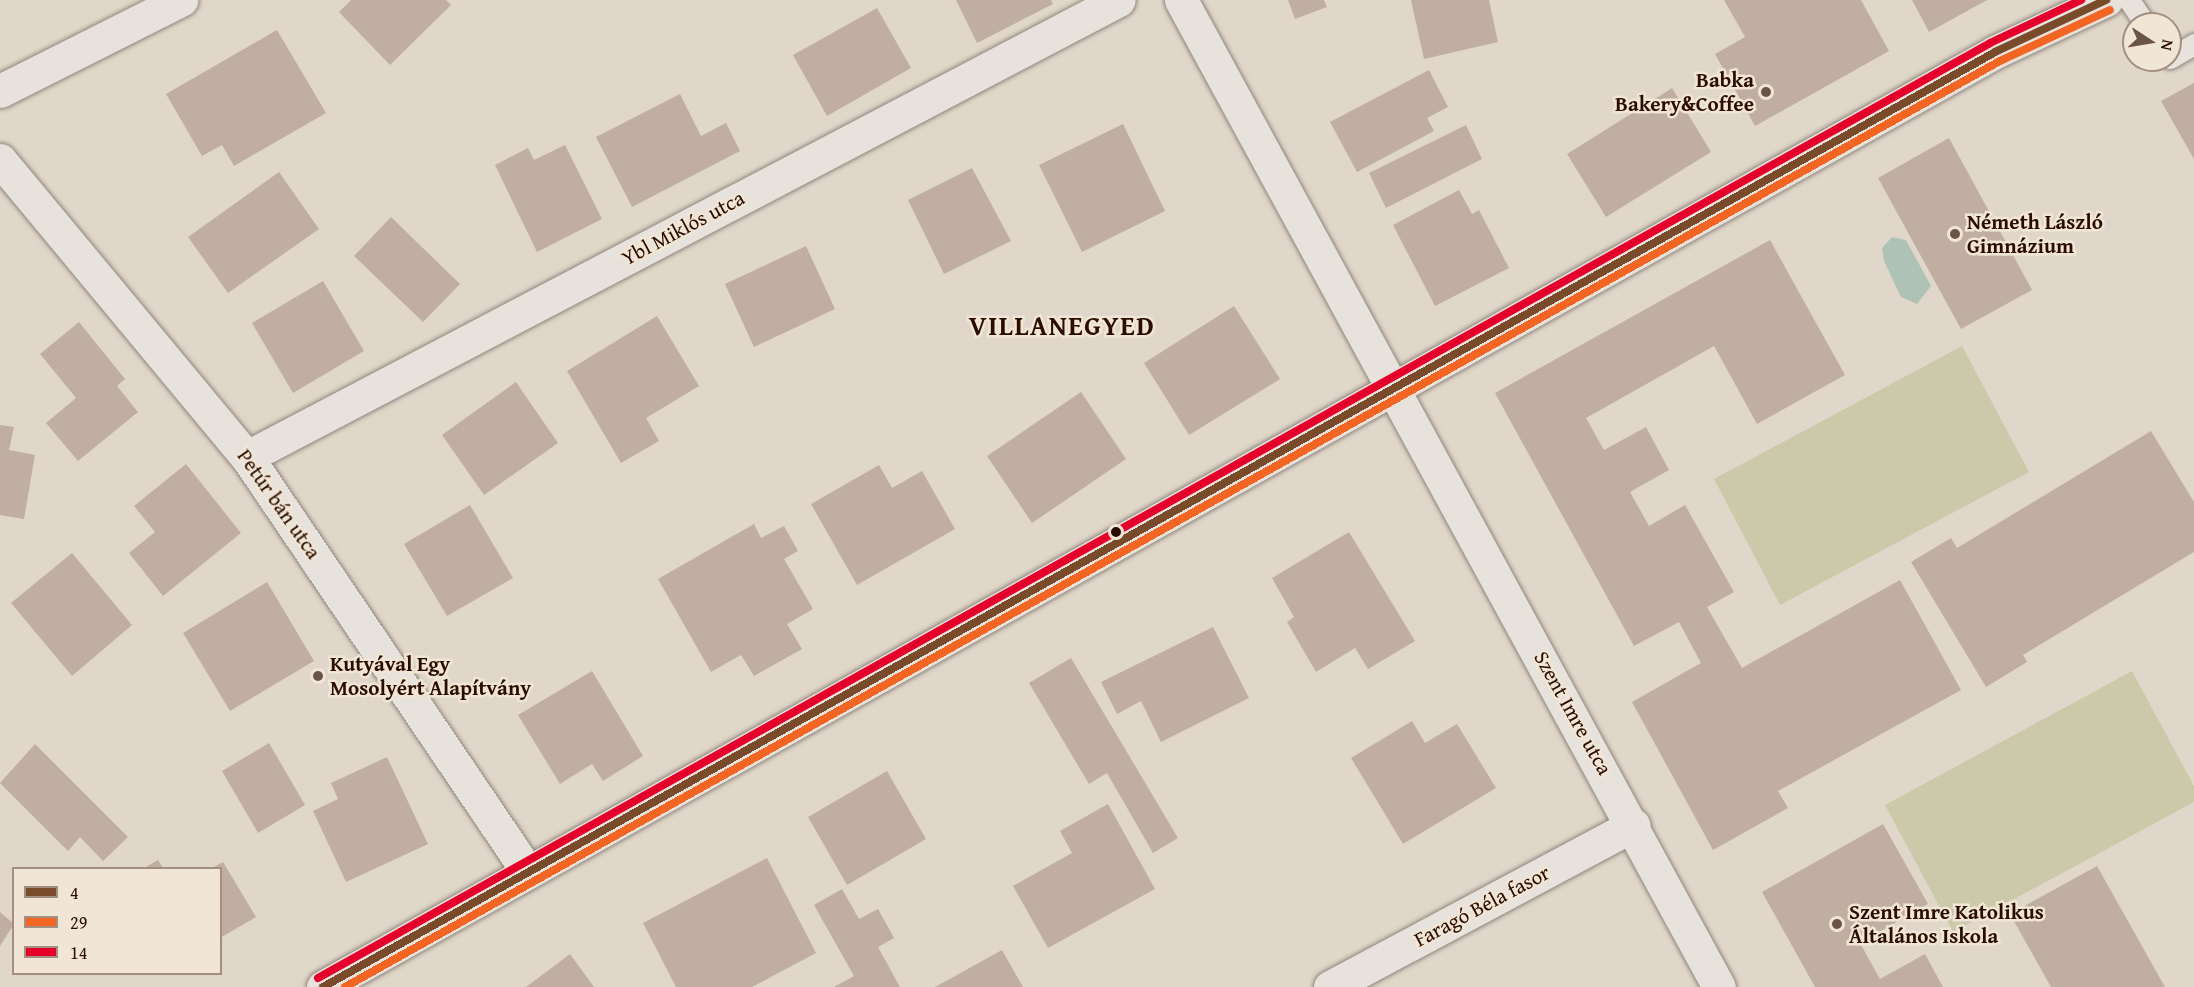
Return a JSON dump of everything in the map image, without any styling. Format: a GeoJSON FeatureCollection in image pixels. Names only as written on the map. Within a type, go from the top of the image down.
{"type":"FeatureCollection","features":[{"type":"Feature","properties":{"kind":"street"},"geometry":{"type":"LineString","coordinates":[[0,91],[181,0]]}},
{"type":"Feature","properties":{"kind":"street","name":"Ybl Miklós utca"},"geometry":{"type":"LineString","coordinates":[[247,457],[1119,0]]}},
{"type":"Feature","properties":{"kind":"street","name":"Szent Imre utca"},"geometry":{"type":"LineString","coordinates":[[1181,0],[1634,825],[1719,987]]}},
{"type":"Feature","properties":{"kind":"street"},"geometry":{"type":"LineString","coordinates":[[323,987],[1995,52],[2106,0]]}},
{"type":"Feature","properties":{"kind":"street","name":"Petúr bán utca"},"geometry":{"type":"LineString","coordinates":[[0,160],[247,457],[527,871]]}},
{"type":"Feature","properties":{"kind":"street","name":"Faragó Béla fasor"},"geometry":{"type":"LineString","coordinates":[[1330,987],[1634,825]]}},
{"type":"Feature","properties":{"kind":"shaded area"},"geometry":{"type":"Polygon","coordinates":[[[1892,237],[1906,240],[1931,286],[1917,304],[1901,297],[1884,261],[1882,248],[1892,237]]]}},
{"type":"Feature","properties":{"kind":"shaded area"},"geometry":{"type":"Polygon","coordinates":[[[1962,346],[2029,472],[1780,605],[1714,479],[1962,346]]]}},
{"type":"Feature","properties":{"kind":"shaded area"},"geometry":{"type":"Polygon","coordinates":[[[2132,671],[2194,786],[2194,802],[1953,932],[1885,805],[2132,671]]]}},
{"type":"Feature","properties":{"kind":"building"},"geometry":{"type":"Polygon","coordinates":[[[351,0],[446,0],[451,5],[390,65],[339,12],[351,0]]]}},
{"type":"Feature","properties":{"kind":"building"},"geometry":{"type":"Polygon","coordinates":[[[956,0],[1051,0],[1053,4],[977,43],[956,0]]]}},
{"type":"Feature","properties":{"kind":"building"},"geometry":{"type":"Polygon","coordinates":[[[1288,0],[1324,0],[1327,7],[1295,19],[1288,0]]]}},
{"type":"Feature","properties":{"kind":"building"},"geometry":{"type":"Polygon","coordinates":[[[1411,0],[1489,0],[1498,42],[1424,59],[1411,0]]]}},
{"type":"Feature","properties":{"kind":"building"},"geometry":{"type":"Polygon","coordinates":[[[1724,0],[1861,0],[1889,51],[1755,126],[1715,54],[1745,37],[1724,0]]]}},
{"type":"Feature","properties":{"kind":"building"},"geometry":{"type":"Polygon","coordinates":[[[1912,0],[1987,0],[1929,32],[1912,0]]]}},
{"type":"Feature","properties":{"kind":"building"},"geometry":{"type":"Polygon","coordinates":[[[877,8],[911,68],[827,116],[793,55],[877,8]]]}},
{"type":"Feature","properties":{"kind":"building"},"geometry":{"type":"Polygon","coordinates":[[[277,30],[326,113],[234,166],[222,145],[202,156],[166,94],[277,30]]]}},
{"type":"Feature","properties":{"kind":"building"},"geometry":{"type":"Polygon","coordinates":[[[1429,70],[1448,107],[1427,118],[1434,131],[1357,172],[1330,122],[1429,70]]]}},
{"type":"Feature","properties":{"kind":"building"},"geometry":{"type":"Polygon","coordinates":[[[2194,83],[2194,159],[2161,101],[2194,83]]]}},
{"type":"Feature","properties":{"kind":"building"},"geometry":{"type":"Polygon","coordinates":[[[1672,88],[1711,152],[1606,217],[1567,154],[1672,88]]]}},
{"type":"Feature","properties":{"kind":"building"},"geometry":{"type":"Polygon","coordinates":[[[680,94],[701,136],[726,123],[740,151],[632,207],[596,137],[680,94]]]}},
{"type":"Feature","properties":{"kind":"building"},"geometry":{"type":"Polygon","coordinates":[[[1123,124],[1165,211],[1082,252],[1039,165],[1123,124]]]}},
{"type":"Feature","properties":{"kind":"building"},"geometry":{"type":"Polygon","coordinates":[[[1466,125],[1482,159],[1386,208],[1369,173],[1466,125]]]}},
{"type":"Feature","properties":{"kind":"building","name":"Németh László Gimnázium"},"geometry":{"type":"Polygon","coordinates":[[[1949,138],[2032,290],[1961,329],[1878,178],[1949,138]]]}},
{"type":"Feature","properties":{"kind":"building"},"geometry":{"type":"Polygon","coordinates":[[[565,145],[602,219],[537,252],[495,165],[528,148],[534,160],[565,145]]]}},
{"type":"Feature","properties":{"kind":"building"},"geometry":{"type":"Polygon","coordinates":[[[972,168],[1011,241],[944,274],[908,200],[972,168]]]}},
{"type":"Feature","properties":{"kind":"building"},"geometry":{"type":"Polygon","coordinates":[[[279,172],[319,229],[228,293],[188,237],[279,172]]]}},
{"type":"Feature","properties":{"kind":"building"},"geometry":{"type":"Polygon","coordinates":[[[1459,190],[1472,214],[1479,210],[1509,268],[1435,306],[1393,225],[1459,190]]]}},
{"type":"Feature","properties":{"kind":"building"},"geometry":{"type":"Polygon","coordinates":[[[391,217],[460,284],[423,322],[354,256],[391,217]]]}},
{"type":"Feature","properties":{"kind":"building"},"geometry":{"type":"Polygon","coordinates":[[[1770,240],[1845,375],[1757,424],[1714,346],[1586,418],[1604,450],[1646,427],[1669,470],[1630,492],[1649,526],[1685,505],[1734,592],[1707,607],[1742,668],[1900,580],[1961,690],[1778,791],[1788,808],[1713,850],[1632,702],[1701,663],[1679,622],[1634,646],[1495,393],[1770,240]]]}},
{"type":"Feature","properties":{"kind":"building"},"geometry":{"type":"Polygon","coordinates":[[[806,246],[835,309],[754,347],[725,284],[806,246]]]}},
{"type":"Feature","properties":{"kind":"building"},"geometry":{"type":"Polygon","coordinates":[[[323,281],[364,351],[293,393],[252,323],[323,281]]]}},
{"type":"Feature","properties":{"kind":"building"},"geometry":{"type":"Polygon","coordinates":[[[1234,306],[1280,379],[1189,435],[1144,363],[1234,306]]]}},
{"type":"Feature","properties":{"kind":"building"},"geometry":{"type":"Polygon","coordinates":[[[657,316],[699,386],[646,418],[659,441],[621,463],[567,371],[657,316]]]}},
{"type":"Feature","properties":{"kind":"building"},"geometry":{"type":"Polygon","coordinates":[[[79,322],[125,379],[117,386],[138,412],[78,461],[46,423],[76,398],[40,354],[79,322]]]}},
{"type":"Feature","properties":{"kind":"building"},"geometry":{"type":"Polygon","coordinates":[[[516,382],[558,443],[484,495],[442,435],[516,382]]]}},
{"type":"Feature","properties":{"kind":"building"},"geometry":{"type":"Polygon","coordinates":[[[1081,392],[1126,459],[1032,523],[987,456],[1081,392]]]}},
{"type":"Feature","properties":{"kind":"building"},"geometry":{"type":"Polygon","coordinates":[[[0,425],[14,427],[9,450],[35,455],[24,519],[0,515],[0,425]]]}},
{"type":"Feature","properties":{"kind":"building"},"geometry":{"type":"Polygon","coordinates":[[[2151,431],[2194,502],[2194,552],[2023,655],[2027,662],[1986,687],[1911,562],[1951,538],[1957,548],[2151,431]]]}},
{"type":"Feature","properties":{"kind":"building"},"geometry":{"type":"Polygon","coordinates":[[[186,464],[241,533],[163,596],[129,553],[155,532],[134,506],[186,464]]]}},
{"type":"Feature","properties":{"kind":"building"},"geometry":{"type":"Polygon","coordinates":[[[879,465],[892,488],[922,471],[955,529],[857,585],[811,504],[879,465]]]}},
{"type":"Feature","properties":{"kind":"building"},"geometry":{"type":"Polygon","coordinates":[[[470,505],[513,578],[447,616],[404,544],[470,505]]]}},
{"type":"Feature","properties":{"kind":"building"},"geometry":{"type":"Polygon","coordinates":[[[754,524],[761,538],[784,526],[798,551],[784,559],[813,609],[787,624],[802,649],[754,676],[741,655],[711,672],[658,579],[754,524]]]}},
{"type":"Feature","properties":{"kind":"building"},"geometry":{"type":"Polygon","coordinates":[[[1349,532],[1415,641],[1368,669],[1355,648],[1316,672],[1287,622],[1294,617],[1272,578],[1349,532]]]}},
{"type":"Feature","properties":{"kind":"building"},"geometry":{"type":"Polygon","coordinates":[[[72,553],[132,625],[72,676],[11,603],[72,553]]]}},
{"type":"Feature","properties":{"kind":"building"},"geometry":{"type":"Polygon","coordinates":[[[267,582],[314,661],[230,711],[183,633],[267,582]]]}},
{"type":"Feature","properties":{"kind":"building"},"geometry":{"type":"Polygon","coordinates":[[[1213,627],[1249,698],[1161,742],[1141,701],[1117,714],[1101,682],[1213,627]]]}},
{"type":"Feature","properties":{"kind":"building"},"geometry":{"type":"Polygon","coordinates":[[[1071,658],[1178,838],[1153,853],[1107,773],[1089,784],[1029,683],[1071,658]]]}},
{"type":"Feature","properties":{"kind":"building"},"geometry":{"type":"Polygon","coordinates":[[[592,671],[643,756],[603,781],[592,764],[560,784],[518,715],[592,671]]]}},
{"type":"Feature","properties":{"kind":"building"},"geometry":{"type":"Polygon","coordinates":[[[1412,721],[1425,743],[1457,724],[1496,788],[1403,844],[1351,758],[1412,721]]]}},
{"type":"Feature","properties":{"kind":"building"},"geometry":{"type":"Polygon","coordinates":[[[269,743],[305,805],[258,833],[222,771],[269,743]]]}},
{"type":"Feature","properties":{"kind":"building"},"geometry":{"type":"Polygon","coordinates":[[[35,744],[128,837],[103,861],[80,837],[68,851],[0,783],[35,744]]]}},
{"type":"Feature","properties":{"kind":"building"},"geometry":{"type":"Polygon","coordinates":[[[387,757],[428,844],[346,882],[313,811],[338,799],[331,783],[387,757]]]}},
{"type":"Feature","properties":{"kind":"building"},"geometry":{"type":"Polygon","coordinates":[[[887,771],[926,839],[847,885],[808,817],[887,771]]]}},
{"type":"Feature","properties":{"kind":"building"},"geometry":{"type":"Polygon","coordinates":[[[1108,804],[1155,889],[1048,948],[1013,886],[1072,853],[1060,831],[1108,804]]]}},
{"type":"Feature","properties":{"kind":"building","name":"Szent Imre Katolikus Általános Iskola"},"geometry":{"type":"Polygon","coordinates":[[[1883,824],[1928,904],[1860,943],[1880,979],[1925,954],[1943,987],[1815,987],[1762,892],[1883,824]]]}},
{"type":"Feature","properties":{"kind":"building"},"geometry":{"type":"Polygon","coordinates":[[[767,858],[816,953],[752,987],[676,987],[643,923],[767,858]]]}},
{"type":"Feature","properties":{"kind":"building"},"geometry":{"type":"Polygon","coordinates":[[[158,860],[162,867],[146,867],[158,860]]]}},
{"type":"Feature","properties":{"kind":"building"},"geometry":{"type":"Polygon","coordinates":[[[223,862],[256,917],[222,937],[222,867],[214,867],[223,862]]]}},
{"type":"Feature","properties":{"kind":"building","name":"Szent Imre Katolikus Általános Iskola"},"geometry":{"type":"Polygon","coordinates":[[[2097,866],[2165,987],[2051,987],[2010,914],[2097,866]]]}},
{"type":"Feature","properties":{"kind":"building"},"geometry":{"type":"Polygon","coordinates":[[[842,889],[859,919],[878,909],[894,938],[878,947],[900,987],[834,987],[854,976],[814,905],[842,889]]]}},
{"type":"Feature","properties":{"kind":"building"},"geometry":{"type":"Polygon","coordinates":[[[0,912],[12,922],[12,927],[0,946],[0,912]]]}},
{"type":"Feature","properties":{"kind":"building"},"geometry":{"type":"Polygon","coordinates":[[[1002,950],[1023,987],[935,987],[1002,950]]]}},
{"type":"Feature","properties":{"kind":"building"},"geometry":{"type":"Polygon","coordinates":[[[570,954],[594,987],[526,987],[570,954]]]}},
{"type":"Feature","properties":{"kind":"transit line","name":"14"},"geometry":{"type":"LineString","coordinates":[[318,978],[1990,43],[2081,0]]}},
{"type":"Feature","properties":{"kind":"transit line","name":"4"},"geometry":{"type":"LineString","coordinates":[[323,987],[1995,52],[2106,0]]}},
{"type":"Feature","properties":{"kind":"transit line","name":"29"},"geometry":{"type":"LineString","coordinates":[[345,987],[2000,61],[2110,10]]}},
{"type":"Feature","properties":{"kind":"place","name":"Babka Bakery&Coffee"},"geometry":{"type":"Point","coordinates":[1766,92]}},
{"type":"Feature","properties":{"kind":"place","name":"Németh László Gimnázium"},"geometry":{"type":"Point","coordinates":[1955,234]}},
{"type":"Feature","properties":{"kind":"place","name":"Kutyával Egy Mosolyért Alapítvány"},"geometry":{"type":"Point","coordinates":[318,676]}},
{"type":"Feature","properties":{"kind":"place","name":"Szent Imre Katolikus Általános Iskola"},"geometry":{"type":"Point","coordinates":[1837,924]}},
{"type":"Feature","properties":{"kind":"district","name":"VILLANEGYED"},"geometry":{"type":"Point","coordinates":[1062,326]}}]}
